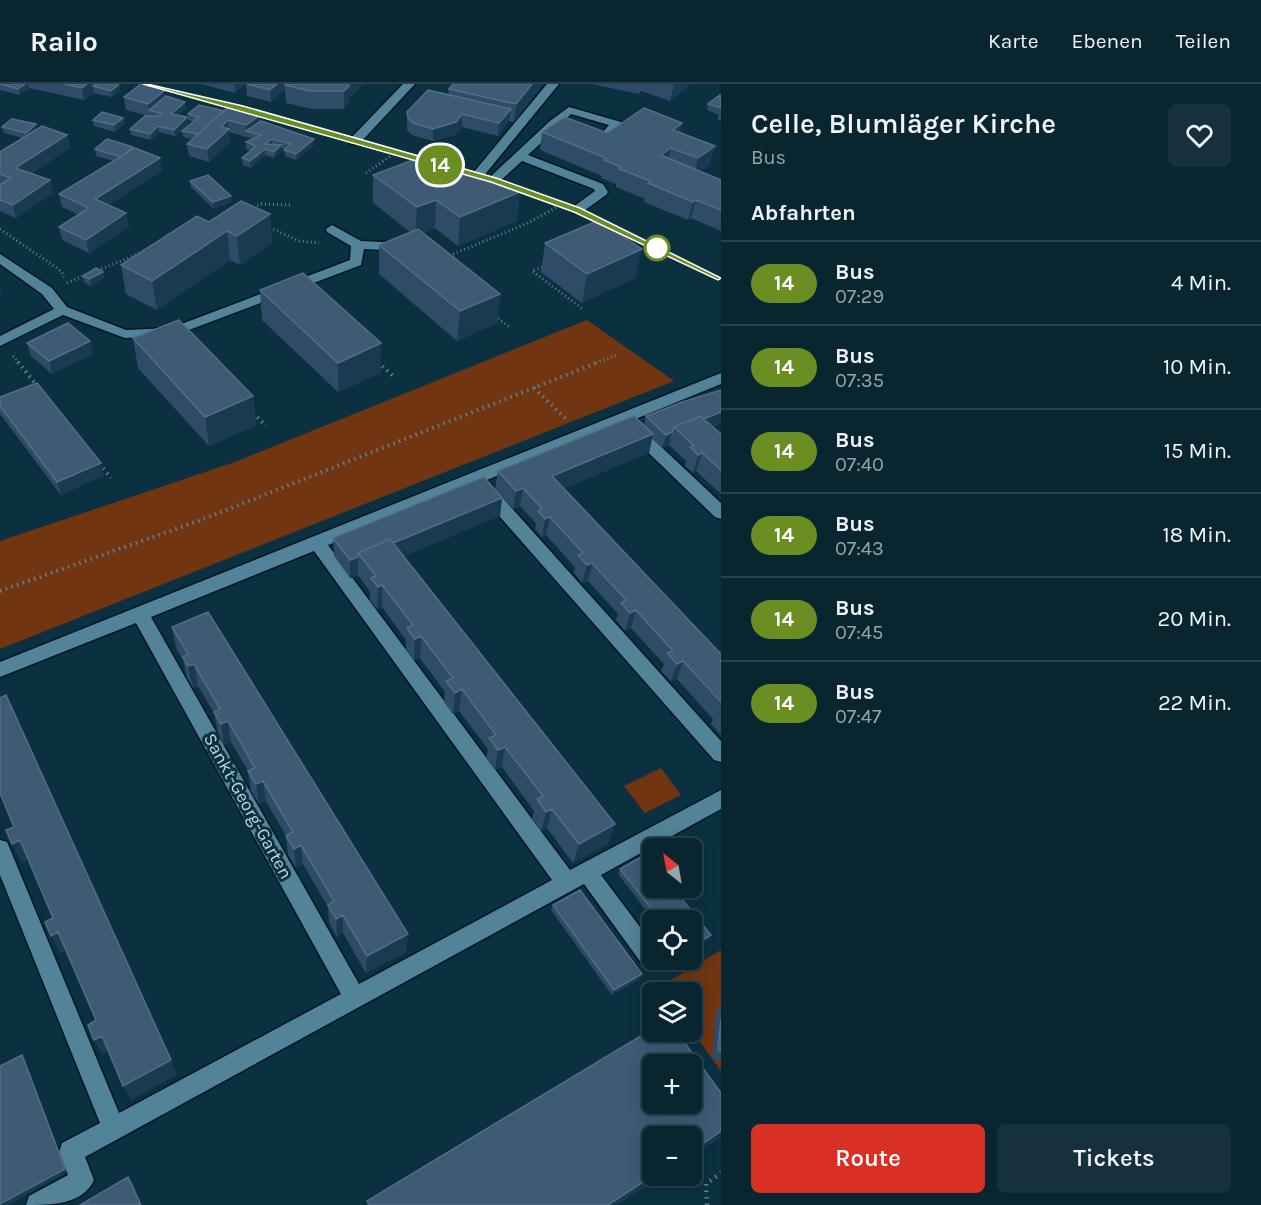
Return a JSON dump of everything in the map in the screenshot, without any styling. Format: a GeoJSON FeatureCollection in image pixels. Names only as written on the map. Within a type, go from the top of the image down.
{"type":"FeatureCollection","features":[{"type":"Feature","properties":{"kind":"street"},"geometry":{"type":"LineString","coordinates":[[355,141],[408,84]]}},
{"type":"Feature","properties":{"kind":"street"},"geometry":{"type":"LineString","coordinates":[[478,175],[553,84]]}},
{"type":"Feature","properties":{"kind":"street"},"geometry":{"type":"LineString","coordinates":[[494,180],[554,123]]}},
{"type":"Feature","properties":{"kind":"street"},"geometry":{"type":"LineString","coordinates":[[520,156],[599,187],[602,192],[577,210]]}},
{"type":"Feature","properties":{"kind":"street"},"geometry":{"type":"LineString","coordinates":[[332,229],[358,245],[406,247]]}},
{"type":"Feature","properties":{"kind":"street"},"geometry":{"type":"LineString","coordinates":[[0,258],[46,291],[62,310],[125,334],[172,332],[356,262],[358,245]]}},
{"type":"Feature","properties":{"kind":"street"},"geometry":{"type":"LineString","coordinates":[[1,341],[62,310]]}},
{"type":"Feature","properties":{"kind":"street"},"geometry":{"type":"LineString","coordinates":[[0,670],[477,479],[721,378]]}},
{"type":"Feature","properties":{"kind":"street"},"geometry":{"type":"LineString","coordinates":[[622,418],[721,513]]}},
{"type":"Feature","properties":{"kind":"street"},"geometry":{"type":"LineString","coordinates":[[477,479],[721,754]]}},
{"type":"Feature","properties":{"kind":"street"},"geometry":{"type":"LineString","coordinates":[[316,543],[567,883]]}},
{"type":"Feature","properties":{"kind":"street","name":"Sankt-Georg-Garten"},"geometry":{"type":"LineString","coordinates":[[140,614],[356,998]]}},
{"type":"Feature","properties":{"kind":"street"},"geometry":{"type":"LineString","coordinates":[[38,1205],[82,1180],[71,1152],[721,799]]}},
{"type":"Feature","properties":{"kind":"street"},"geometry":{"type":"LineString","coordinates":[[0,849],[114,1129]]}},
{"type":"Feature","properties":{"kind":"street"},"geometry":{"type":"LineString","coordinates":[[586,872],[642,946]]}},
{"type":"Feature","properties":{"kind":"path"},"geometry":{"type":"LineString","coordinates":[[366,173],[395,153]]}},
{"type":"Feature","properties":{"kind":"path"},"geometry":{"type":"LineString","coordinates":[[246,211],[261,204],[291,205]]}},
{"type":"Feature","properties":{"kind":"path"},"geometry":{"type":"LineString","coordinates":[[453,254],[526,224],[562,204]]}},
{"type":"Feature","properties":{"kind":"path"},"geometry":{"type":"LineString","coordinates":[[259,223],[299,241],[358,245]]}},
{"type":"Feature","properties":{"kind":"path"},"geometry":{"type":"LineString","coordinates":[[0,229],[61,271],[67,283],[153,248]]}},
{"type":"Feature","properties":{"kind":"path"},"geometry":{"type":"LineString","coordinates":[[553,263],[532,272],[584,310]]}},
{"type":"Feature","properties":{"kind":"path"},"geometry":{"type":"LineString","coordinates":[[494,315],[511,328]]}},
{"type":"Feature","properties":{"kind":"path"},"geometry":{"type":"LineString","coordinates":[[1,341],[45,396]]}},
{"type":"Feature","properties":{"kind":"path"},"geometry":{"type":"LineString","coordinates":[[369,355],[395,378]]}},
{"type":"Feature","properties":{"kind":"path"},"geometry":{"type":"LineString","coordinates":[[0,591],[201,520],[617,355]]}},
{"type":"Feature","properties":{"kind":"path"},"geometry":{"type":"LineString","coordinates":[[534,388],[582,435]]}},
{"type":"Feature","properties":{"kind":"path"},"geometry":{"type":"LineString","coordinates":[[250,411],[266,426]]}},
{"type":"Feature","properties":{"kind":"path"},"geometry":{"type":"LineString","coordinates":[[96,460],[111,478]]}},
{"type":"Feature","properties":{"kind":"path"},"geometry":{"type":"LineString","coordinates":[[707,1205],[706,1184],[721,1173]]}},
{"type":"Feature","properties":{"kind":"shaded area"},"geometry":{"type":"Polygon","coordinates":[[[587,320],[674,381],[0,649],[0,541],[235,462],[587,320]]]}},
{"type":"Feature","properties":{"kind":"shaded area"},"geometry":{"type":"Polygon","coordinates":[[[661,768],[681,795],[645,813],[624,786],[661,768]]]}},
{"type":"Feature","properties":{"kind":"shaded area"},"geometry":{"type":"Polygon","coordinates":[[[721,950],[721,1071],[700,1042],[702,1042],[702,982],[667,982],[687,970],[702,970],[702,961],[721,950]]]}},
{"type":"Feature","properties":{"kind":"building"},"geometry":{"type":"Polygon","coordinates":[[[0,84],[25,84],[18,89],[0,84]]]}},
{"type":"Feature","properties":{"kind":"building"},"geometry":{"type":"Polygon","coordinates":[[[64,84],[87,84],[82,88],[64,84]]]}},
{"type":"Feature","properties":{"kind":"building"},"geometry":{"type":"Polygon","coordinates":[[[119,84],[111,91],[93,86],[119,84]]]}},
{"type":"Feature","properties":{"kind":"building"},"geometry":{"type":"Polygon","coordinates":[[[141,84],[165,90],[148,104],[124,97],[141,84]]]}},
{"type":"Feature","properties":{"kind":"building"},"geometry":{"type":"Polygon","coordinates":[[[247,84],[277,84],[270,90],[247,84]]]}},
{"type":"Feature","properties":{"kind":"building"},"geometry":{"type":"Polygon","coordinates":[[[286,84],[349,84],[349,86],[344,91],[310,91],[286,84]]]}},
{"type":"Feature","properties":{"kind":"building"},"geometry":{"type":"Polygon","coordinates":[[[453,84],[532,84],[516,104],[449,89],[453,84]]]}},
{"type":"Feature","properties":{"kind":"building"},"geometry":{"type":"Polygon","coordinates":[[[428,90],[511,109],[499,123],[462,114],[456,122],[433,129],[413,123],[408,118],[407,112],[428,90]]]}},
{"type":"Feature","properties":{"kind":"building"},"geometry":{"type":"Polygon","coordinates":[[[720,95],[721,108],[708,104],[720,95]]]}},
{"type":"Feature","properties":{"kind":"building"},"geometry":{"type":"Polygon","coordinates":[[[166,96],[185,102],[171,114],[187,117],[174,130],[158,126],[150,134],[130,129],[145,116],[160,116],[162,114],[149,110],[166,96]]]}},
{"type":"Feature","properties":{"kind":"building"},"geometry":{"type":"Polygon","coordinates":[[[199,105],[224,111],[198,134],[182,131],[199,117],[188,114],[199,105]]]}},
{"type":"Feature","properties":{"kind":"building"},"geometry":{"type":"Polygon","coordinates":[[[229,106],[260,115],[246,125],[228,120],[221,127],[229,129],[207,149],[187,144],[229,106]]]}},
{"type":"Feature","properties":{"kind":"building"},"geometry":{"type":"Polygon","coordinates":[[[644,108],[682,123],[673,130],[715,146],[698,158],[671,148],[661,155],[721,180],[721,210],[696,200],[693,202],[648,183],[651,181],[619,169],[621,167],[604,160],[606,158],[542,132],[565,117],[607,133],[644,108]]]}},
{"type":"Feature","properties":{"kind":"building"},"geometry":{"type":"Polygon","coordinates":[[[102,112],[123,118],[114,125],[93,120],[102,112]]]}},
{"type":"Feature","properties":{"kind":"building"},"geometry":{"type":"Polygon","coordinates":[[[12,119],[36,124],[26,133],[2,127],[12,119]]]}},
{"type":"Feature","properties":{"kind":"building"},"geometry":{"type":"Polygon","coordinates":[[[261,121],[314,139],[296,154],[284,150],[291,144],[272,139],[265,144],[281,145],[274,152],[265,149],[250,161],[242,158],[256,146],[246,142],[261,135],[246,131],[261,121]]]}},
{"type":"Feature","properties":{"kind":"building"},"geometry":{"type":"Polygon","coordinates":[[[42,126],[67,135],[15,168],[50,180],[13,205],[0,200],[0,185],[11,178],[0,174],[0,152],[42,126]]]}},
{"type":"Feature","properties":{"kind":"building"},"geometry":{"type":"Polygon","coordinates":[[[107,139],[133,147],[121,157],[95,149],[107,139]]]}},
{"type":"Feature","properties":{"kind":"building"},"geometry":{"type":"Polygon","coordinates":[[[135,148],[160,158],[95,199],[126,213],[86,240],[59,227],[89,208],[59,194],[135,148]]]}},
{"type":"Feature","properties":{"kind":"building"},"geometry":{"type":"Polygon","coordinates":[[[426,155],[448,171],[452,169],[457,173],[462,171],[479,180],[483,178],[499,185],[503,183],[520,192],[460,217],[436,200],[417,207],[373,175],[426,155]]]}},
{"type":"Feature","properties":{"kind":"building"},"geometry":{"type":"Polygon","coordinates":[[[208,175],[231,196],[213,202],[190,181],[208,175]]]}},
{"type":"Feature","properties":{"kind":"building"},"geometry":{"type":"Polygon","coordinates":[[[241,201],[270,214],[237,236],[227,231],[152,281],[121,265],[197,216],[209,222],[241,201]]]}},
{"type":"Feature","properties":{"kind":"building"},"geometry":{"type":"Polygon","coordinates":[[[599,220],[642,249],[587,274],[545,243],[599,220]]]}},
{"type":"Feature","properties":{"kind":"building"},"geometry":{"type":"Polygon","coordinates":[[[418,229],[500,294],[460,311],[379,245],[418,229]]]}},
{"type":"Feature","properties":{"kind":"building"},"geometry":{"type":"Polygon","coordinates":[[[96,268],[103,272],[89,279],[83,276],[96,268]]]}},
{"type":"Feature","properties":{"kind":"building"},"geometry":{"type":"Polygon","coordinates":[[[303,273],[381,343],[338,363],[260,290],[303,273]]]}},
{"type":"Feature","properties":{"kind":"building"},"geometry":{"type":"Polygon","coordinates":[[[179,320],[253,396],[205,417],[133,338],[179,320]]]}},
{"type":"Feature","properties":{"kind":"building"},"geometry":{"type":"Polygon","coordinates":[[[68,323],[90,341],[49,361],[27,343],[68,323]]]}},
{"type":"Feature","properties":{"kind":"building"},"geometry":{"type":"Polygon","coordinates":[[[37,383],[101,463],[57,482],[0,406],[0,397],[37,383]]]}},
{"type":"Feature","properties":{"kind":"building"},"geometry":{"type":"Polygon","coordinates":[[[721,390],[721,412],[704,419],[700,416],[674,427],[672,432],[666,435],[646,416],[682,402],[721,390]]]}},
{"type":"Feature","properties":{"kind":"building"},"geometry":{"type":"Polygon","coordinates":[[[634,416],[653,434],[552,476],[721,654],[721,702],[683,661],[677,664],[667,653],[673,651],[636,610],[630,613],[621,603],[626,600],[592,563],[587,565],[578,555],[583,553],[550,517],[545,519],[538,511],[542,509],[523,488],[516,491],[498,471],[634,416]]]}},
{"type":"Feature","properties":{"kind":"building"},"geometry":{"type":"Polygon","coordinates":[[[700,416],[721,434],[721,470],[702,453],[698,455],[690,447],[694,446],[674,427],[700,416]]]}},
{"type":"Feature","properties":{"kind":"building"},"geometry":{"type":"Polygon","coordinates":[[[484,477],[502,498],[393,543],[390,539],[358,553],[358,557],[350,560],[333,538],[484,477]]]}},
{"type":"Feature","properties":{"kind":"building"},"geometry":{"type":"Polygon","coordinates":[[[390,539],[615,824],[579,844],[552,809],[546,812],[537,799],[543,796],[505,747],[498,750],[489,738],[496,735],[462,689],[455,693],[446,681],[453,678],[421,636],[415,639],[407,628],[413,625],[382,585],[378,587],[371,578],[376,576],[358,553],[390,539]]]}},
{"type":"Feature","properties":{"kind":"building"},"geometry":{"type":"Polygon","coordinates":[[[208,612],[408,934],[367,956],[343,915],[336,919],[328,905],[334,901],[301,845],[294,849],[286,836],[293,832],[263,781],[256,784],[248,771],[255,768],[228,721],[221,724],[214,712],[220,709],[194,664],[188,666],[183,657],[188,654],[172,627],[208,612]]]}},
{"type":"Feature","properties":{"kind":"building"},"geometry":{"type":"Polygon","coordinates":[[[6,695],[171,1060],[123,1086],[102,1036],[94,1040],[88,1025],[96,1020],[58,932],[51,936],[45,922],[53,918],[20,840],[12,844],[6,830],[14,827],[0,793],[0,698],[6,695]]]}},
{"type":"Feature","properties":{"kind":"building"},"geometry":{"type":"Polygon","coordinates":[[[642,856],[642,897],[620,869],[642,856]]]}},
{"type":"Feature","properties":{"kind":"building"},"geometry":{"type":"Polygon","coordinates":[[[580,890],[642,974],[614,990],[553,905],[580,890]]]}},
{"type":"Feature","properties":{"kind":"building"},"geometry":{"type":"Polygon","coordinates":[[[643,898],[681,898],[691,910],[652,910],[643,898]]]}},
{"type":"Feature","properties":{"kind":"building"},"geometry":{"type":"Polygon","coordinates":[[[702,924],[711,935],[702,940],[702,924]]]}},
{"type":"Feature","properties":{"kind":"building"},"geometry":{"type":"Polygon","coordinates":[[[721,1019],[721,1051],[718,1050],[721,1019]]]}},
{"type":"Feature","properties":{"kind":"building"},"geometry":{"type":"Polygon","coordinates":[[[642,1035],[642,1042],[684,1042],[693,1054],[642,1054],[642,1114],[702,1114],[702,1067],[721,1093],[721,1131],[702,1144],[702,1126],[642,1126],[642,1183],[608,1205],[369,1205],[367,1201],[642,1035]]]}},
{"type":"Feature","properties":{"kind":"building"},"geometry":{"type":"Polygon","coordinates":[[[22,1055],[65,1169],[0,1204],[0,1066],[22,1055]]]}},
{"type":"Feature","properties":{"kind":"building"},"geometry":{"type":"Polygon","coordinates":[[[128,1177],[141,1205],[80,1205],[128,1177]]]}},
{"type":"Feature","properties":{"kind":"bus line","name":"14"},"geometry":{"type":"LineString","coordinates":[[147,84],[241,108],[494,180],[577,210],[721,278]]}}]}
